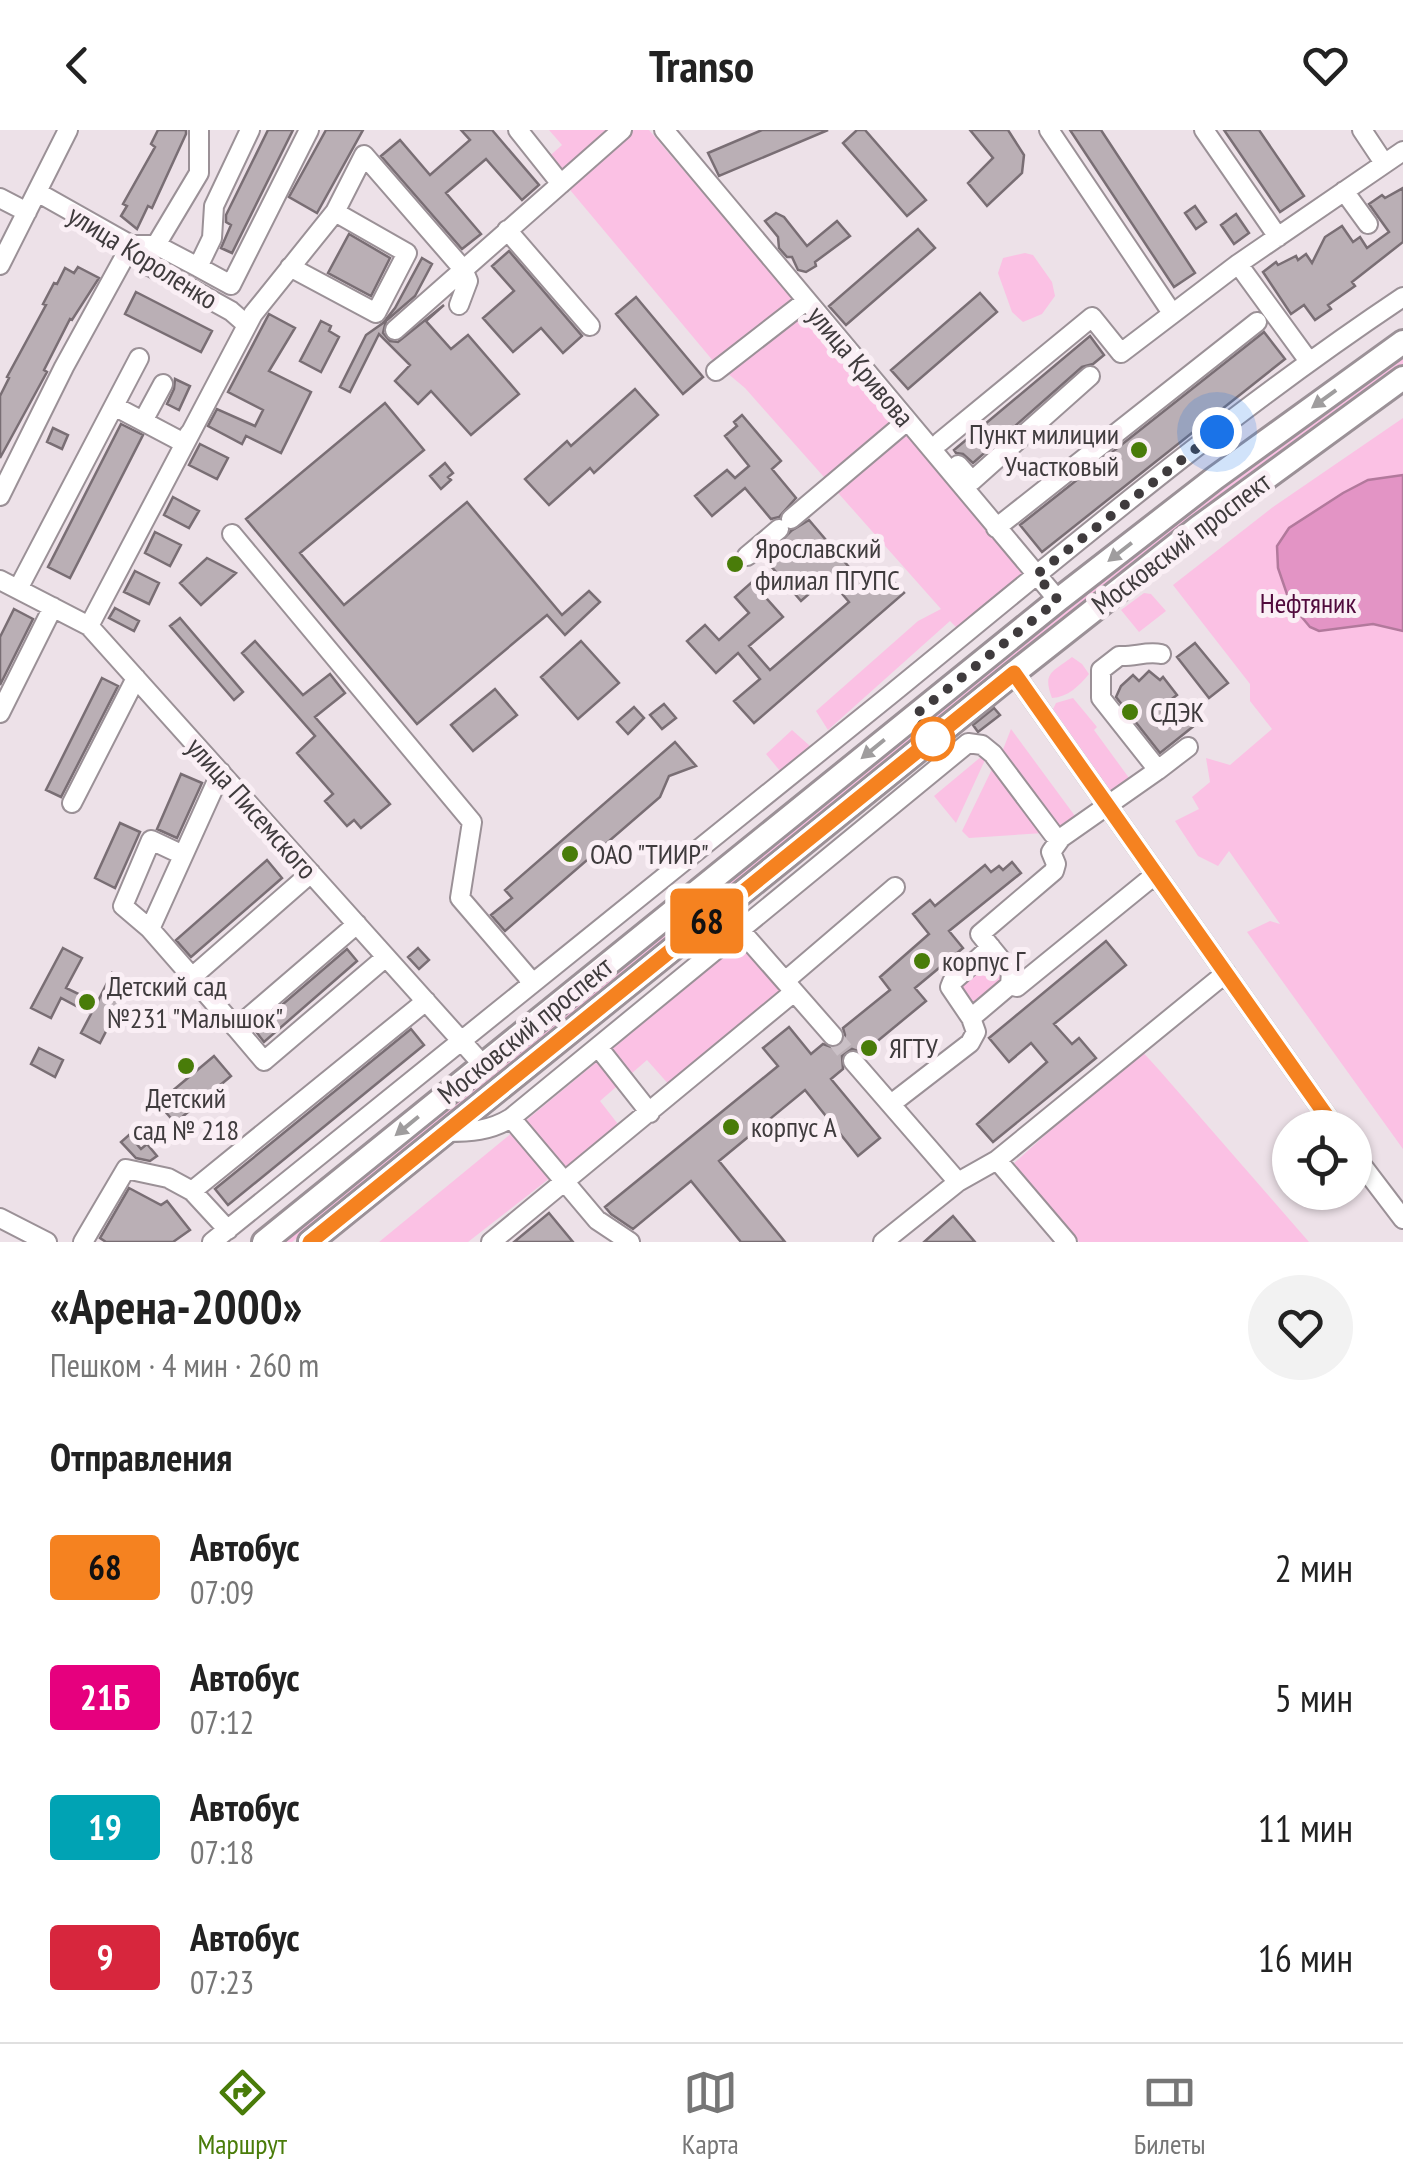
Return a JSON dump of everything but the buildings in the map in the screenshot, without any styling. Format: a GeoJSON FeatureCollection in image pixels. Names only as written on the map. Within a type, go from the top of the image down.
{"type":"FeatureCollection","features":[{"type":"Feature","properties":{"kind":"main road","name":"Московский проспект"},"geometry":{"type":"LineString","coordinates":[[264,1242],[1058,600],[1216,478],[1403,342]]}},
{"type":"Feature","properties":{"kind":"main road","name":"Московский проспект"},"geometry":{"type":"LineString","coordinates":[[310,1242],[1014,673],[1200,527],[1403,378]]}},
{"type":"Feature","properties":{"kind":"street"},"geometry":{"type":"LineString","coordinates":[[0,266],[68,130]]}},
{"type":"Feature","properties":{"kind":"street"},"geometry":{"type":"LineString","coordinates":[[156,246],[199,172],[199,130]]}},
{"type":"Feature","properties":{"kind":"street"},"geometry":{"type":"LineString","coordinates":[[198,267],[212,238],[214,206],[250,130]]}},
{"type":"Feature","properties":{"kind":"street"},"geometry":{"type":"LineString","coordinates":[[0,496],[130,245],[156,246],[232,285],[309,130]]}},
{"type":"Feature","properties":{"kind":"street"},"geometry":{"type":"LineString","coordinates":[[518,130],[561,184]]}},
{"type":"Feature","properties":{"kind":"street"},"geometry":{"type":"LineString","coordinates":[[395,330],[622,130]]}},
{"type":"Feature","properties":{"kind":"street"},"geometry":{"type":"LineString","coordinates":[[1048,130],[1172,313]]}},
{"type":"Feature","properties":{"kind":"street"},"geometry":{"type":"LineString","coordinates":[[1204,130],[1278,237]]}},
{"type":"Feature","properties":{"kind":"street"},"geometry":{"type":"LineString","coordinates":[[1362,130],[1384,163]]}},
{"type":"Feature","properties":{"kind":"street","name":"улица Кривова"},"geometry":{"type":"LineString","coordinates":[[672,132],[806,301],[908,422],[936,446],[996,528],[1058,600]]}},
{"type":"Feature","properties":{"kind":"street"},"geometry":{"type":"LineString","coordinates":[[1090,376],[972,481],[936,446],[1092,317],[1120,353],[1238,264],[1403,151]]}},
{"type":"Feature","properties":{"kind":"street"},"geometry":{"type":"LineString","coordinates":[[90,626],[247,325],[334,212],[364,155],[463,270],[468,281],[459,305]]}},
{"type":"Feature","properties":{"kind":"street","name":"улица Короленко"},"geometry":{"type":"LineString","coordinates":[[37,192],[130,245],[146,264],[231,310],[247,325]]}},
{"type":"Feature","properties":{"kind":"street"},"geometry":{"type":"LineString","coordinates":[[1344,192],[1368,224]]}},
{"type":"Feature","properties":{"kind":"street","name":"улица Короленко"},"geometry":{"type":"LineString","coordinates":[[0,198],[28,212]]}},
{"type":"Feature","properties":{"kind":"street"},"geometry":{"type":"LineString","coordinates":[[290,267],[376,313],[407,253],[334,212]]}},
{"type":"Feature","properties":{"kind":"street"},"geometry":{"type":"LineString","coordinates":[[507,230],[590,326]]}},
{"type":"Feature","properties":{"kind":"street"},"geometry":{"type":"LineString","coordinates":[[1238,264],[1308,360]]}},
{"type":"Feature","properties":{"kind":"street"},"geometry":{"type":"LineString","coordinates":[[212,1242],[706,846],[1036,575],[1308,360],[1403,296]]}},
{"type":"Feature","properties":{"kind":"street"},"geometry":{"type":"LineString","coordinates":[[716,371],[806,301]]}},
{"type":"Feature","properties":{"kind":"street"},"geometry":{"type":"LineString","coordinates":[[996,528],[1256,322]]}},
{"type":"Feature","properties":{"kind":"street"},"geometry":{"type":"LineString","coordinates":[[18,589],[139,358]]}},
{"type":"Feature","properties":{"kind":"street"},"geometry":{"type":"LineString","coordinates":[[143,421],[163,384]]}},
{"type":"Feature","properties":{"kind":"street"},"geometry":{"type":"LineString","coordinates":[[114,406],[184,443],[190,431]]}},
{"type":"Feature","properties":{"kind":"street"},"geometry":{"type":"LineString","coordinates":[[747,556],[908,422]]}},
{"type":"Feature","properties":{"kind":"street"},"geometry":{"type":"LineString","coordinates":[[232,534],[472,822],[460,898],[530,984]]}},
{"type":"Feature","properties":{"kind":"street","name":"улица Писемского"},"geometry":{"type":"LineString","coordinates":[[0,580],[90,626],[483,1065]]}},
{"type":"Feature","properties":{"kind":"street"},"geometry":{"type":"LineString","coordinates":[[0,713],[54,608]]}},
{"type":"Feature","properties":{"kind":"street"},"geometry":{"type":"LineString","coordinates":[[1158,770],[1100,698],[1101,670],[1119,656],[1136,657],[1148,651],[1161,654]]}},
{"type":"Feature","properties":{"kind":"street"},"geometry":{"type":"LineString","coordinates":[[1014,673],[1321,1110]]}},
{"type":"Feature","properties":{"kind":"street"},"geometry":{"type":"LineString","coordinates":[[72,803],[136,678]]}},
{"type":"Feature","properties":{"kind":"street"},"geometry":{"type":"LineString","coordinates":[[446,1132],[485,1129],[511,1118],[968,743],[982,745],[993,754],[1061,838]]}},
{"type":"Feature","properties":{"kind":"street"},"geometry":{"type":"LineString","coordinates":[[971,1018],[1010,985],[1011,972],[980,934],[1054,871],[1056,864],[1051,852],[1061,838],[1188,747]]}},
{"type":"Feature","properties":{"kind":"street"},"geometry":{"type":"LineString","coordinates":[[150,929],[220,772]]}},
{"type":"Feature","properties":{"kind":"street"},"geometry":{"type":"LineString","coordinates":[[184,854],[151,840],[122,906],[150,929],[264,1061],[386,957]]}},
{"type":"Feature","properties":{"kind":"street"},"geometry":{"type":"LineString","coordinates":[[192,977],[311,873]]}},
{"type":"Feature","properties":{"kind":"street"},"geometry":{"type":"LineString","coordinates":[[1010,985],[1017,987],[1156,874]]}},
{"type":"Feature","properties":{"kind":"street"},"geometry":{"type":"LineString","coordinates":[[490,1242],[650,1113],[895,887]]}},
{"type":"Feature","properties":{"kind":"street"},"geometry":{"type":"LineString","coordinates":[[236,1028],[357,924]]}},
{"type":"Feature","properties":{"kind":"street"},"geometry":{"type":"LineString","coordinates":[[741,931],[833,1036]]}},
{"type":"Feature","properties":{"kind":"street"},"geometry":{"type":"LineString","coordinates":[[892,1104],[970,1043],[976,1032],[971,1018],[950,988],[991,948]]}},
{"type":"Feature","properties":{"kind":"street"},"geometry":{"type":"LineString","coordinates":[[882,1242],[958,1182],[997,1160],[1226,973]]}},
{"type":"Feature","properties":{"kind":"street"},"geometry":{"type":"LineString","coordinates":[[192,1191],[426,1002]]}},
{"type":"Feature","properties":{"kind":"street"},"geometry":{"type":"LineString","coordinates":[[598,1047],[650,1113]]}},
{"type":"Feature","properties":{"kind":"street"},"geometry":{"type":"LineString","coordinates":[[853,1061],[958,1182]]}},
{"type":"Feature","properties":{"kind":"street"},"geometry":{"type":"LineString","coordinates":[[511,1118],[615,1238]]}},
{"type":"Feature","properties":{"kind":"street"},"geometry":{"type":"LineString","coordinates":[[997,1160],[1067,1242]]}},
{"type":"Feature","properties":{"kind":"street"},"geometry":{"type":"LineString","coordinates":[[83,1242],[126,1170],[168,1178],[192,1191],[228,1230]]}},
{"type":"Feature","properties":{"kind":"street"},"geometry":{"type":"LineString","coordinates":[[1372,1178],[1403,1219]]}},
{"type":"Feature","properties":{"kind":"street"},"geometry":{"type":"LineString","coordinates":[[0,1218],[34,1239]]}},
{"type":"Feature","properties":{"kind":"green space"},"geometry":{"type":"Polygon","coordinates":[[[549,130],[649,130],[1027,573],[959,630],[950,621],[828,730],[816,711],[918,621],[941,609],[745,388],[714,362],[545,160],[562,145],[549,130]]]}},
{"type":"Feature","properties":{"kind":"green space"},"geometry":{"type":"Polygon","coordinates":[[[1033,255],[1052,282],[1055,296],[1042,314],[1023,322],[1012,312],[998,273],[1003,258],[1033,255]]]}},
{"type":"Feature","properties":{"kind":"green space"},"geometry":{"type":"Polygon","coordinates":[[[1403,356],[1403,364],[1226,493],[994,675],[292,1242],[282,1242],[989,669],[1188,512],[1403,356]]]}},
{"type":"Feature","properties":{"kind":"green space","name":"Нефтяник"},"geometry":{"type":"Polygon","coordinates":[[[1403,418],[1403,1149],[1247,932],[1270,921],[1280,924],[1229,851],[1218,866],[1198,856],[1175,821],[1199,809],[1192,797],[1210,782],[1206,758],[1230,765],[1272,729],[1250,701],[1250,684],[1173,585],[1273,507],[1403,418]]]}},
{"type":"Feature","properties":{"kind":"green space"},"geometry":{"type":"Polygon","coordinates":[[[1144,593],[1151,594],[1166,611],[1139,632],[1121,610],[1144,593]]]}},
{"type":"Feature","properties":{"kind":"green space"},"geometry":{"type":"Polygon","coordinates":[[[1072,657],[1089,674],[1073,690],[1052,698],[1049,678],[1072,657]]]}},
{"type":"Feature","properties":{"kind":"green space"},"geometry":{"type":"Polygon","coordinates":[[[1073,698],[1132,782],[1111,792],[1053,709],[1056,703],[1073,698]]]}},
{"type":"Feature","properties":{"kind":"green space"},"geometry":{"type":"Polygon","coordinates":[[[1011,729],[1075,816],[1056,828],[1002,752],[1011,729]]]}},
{"type":"Feature","properties":{"kind":"green space"},"geometry":{"type":"Polygon","coordinates":[[[792,730],[810,746],[780,771],[766,754],[792,730]]]}},
{"type":"Feature","properties":{"kind":"green space"},"geometry":{"type":"Polygon","coordinates":[[[982,756],[985,760],[956,823],[934,796],[982,756]]]}},
{"type":"Feature","properties":{"kind":"green space"},"geometry":{"type":"Polygon","coordinates":[[[994,765],[1044,833],[969,838],[962,831],[994,765]]]}},
{"type":"Feature","properties":{"kind":"green space"},"geometry":{"type":"Polygon","coordinates":[[[740,943],[784,992],[671,1087],[647,1060],[600,1101],[621,1128],[566,1173],[523,1123],[740,943]]]}},
{"type":"Feature","properties":{"kind":"green space"},"geometry":{"type":"Polygon","coordinates":[[[989,958],[1007,979],[973,1010],[959,994],[959,984],[989,958]]]}},
{"type":"Feature","properties":{"kind":"green space"},"geometry":{"type":"Polygon","coordinates":[[[1140,1049],[1272,1200],[1272,1210],[1281,1210],[1309,1242],[1079,1242],[1012,1165],[1140,1049]]]}},
{"type":"Feature","properties":{"kind":"green space"},"geometry":{"type":"Polygon","coordinates":[[[513,1132],[550,1178],[468,1242],[379,1242],[513,1132]]]}},
{"type":"Feature","properties":{"kind":"shaded area"},"geometry":{"type":"Polygon","coordinates":[[[1403,475],[1403,631],[1373,624],[1319,631],[1310,627],[1290,603],[1278,568],[1277,546],[1289,528],[1343,493],[1368,480],[1403,475]]]}},
{"type":"Feature","properties":{"kind":"tunnel"},"geometry":{"type":"LineString","coordinates":[[833,1036],[853,1061]]}},
{"type":"Feature","properties":{"kind":"bus line","name":"68"},"geometry":{"type":"LineString","coordinates":[[310,1242],[1014,673],[1322,1110]]}},
{"type":"Feature","properties":{"kind":"place","name":"Пункт милиции Участковый"},"geometry":{"type":"Point","coordinates":[1139,450]}},
{"type":"Feature","properties":{"kind":"place","name":"Ярославский филиал ПГУПС"},"geometry":{"type":"Point","coordinates":[735,564]}},
{"type":"Feature","properties":{"kind":"place","name":"СДЭК"},"geometry":{"type":"Point","coordinates":[1130,712]}},
{"type":"Feature","properties":{"kind":"place","name":"ОАО \"ТИИР\""},"geometry":{"type":"Point","coordinates":[570,854]}},
{"type":"Feature","properties":{"kind":"place","name":"корпус Г"},"geometry":{"type":"Point","coordinates":[922,961]}},
{"type":"Feature","properties":{"kind":"place","name":"Детский сад №231 \"Малышок\""},"geometry":{"type":"Point","coordinates":[87,1002]}},
{"type":"Feature","properties":{"kind":"place","name":"ЯГТУ"},"geometry":{"type":"Point","coordinates":[869,1048]}},
{"type":"Feature","properties":{"kind":"place","name":"Детский сад № 218"},"geometry":{"type":"Point","coordinates":[186,1066]}},
{"type":"Feature","properties":{"kind":"place","name":"корпус А"},"geometry":{"type":"Point","coordinates":[731,1127]}},
{"type":"Feature","properties":{"kind":"route"},"geometry":{"type":"LineString","coordinates":[[933,739],[915,715],[1058,600],[1036,575],[1217,432]]}}]}
